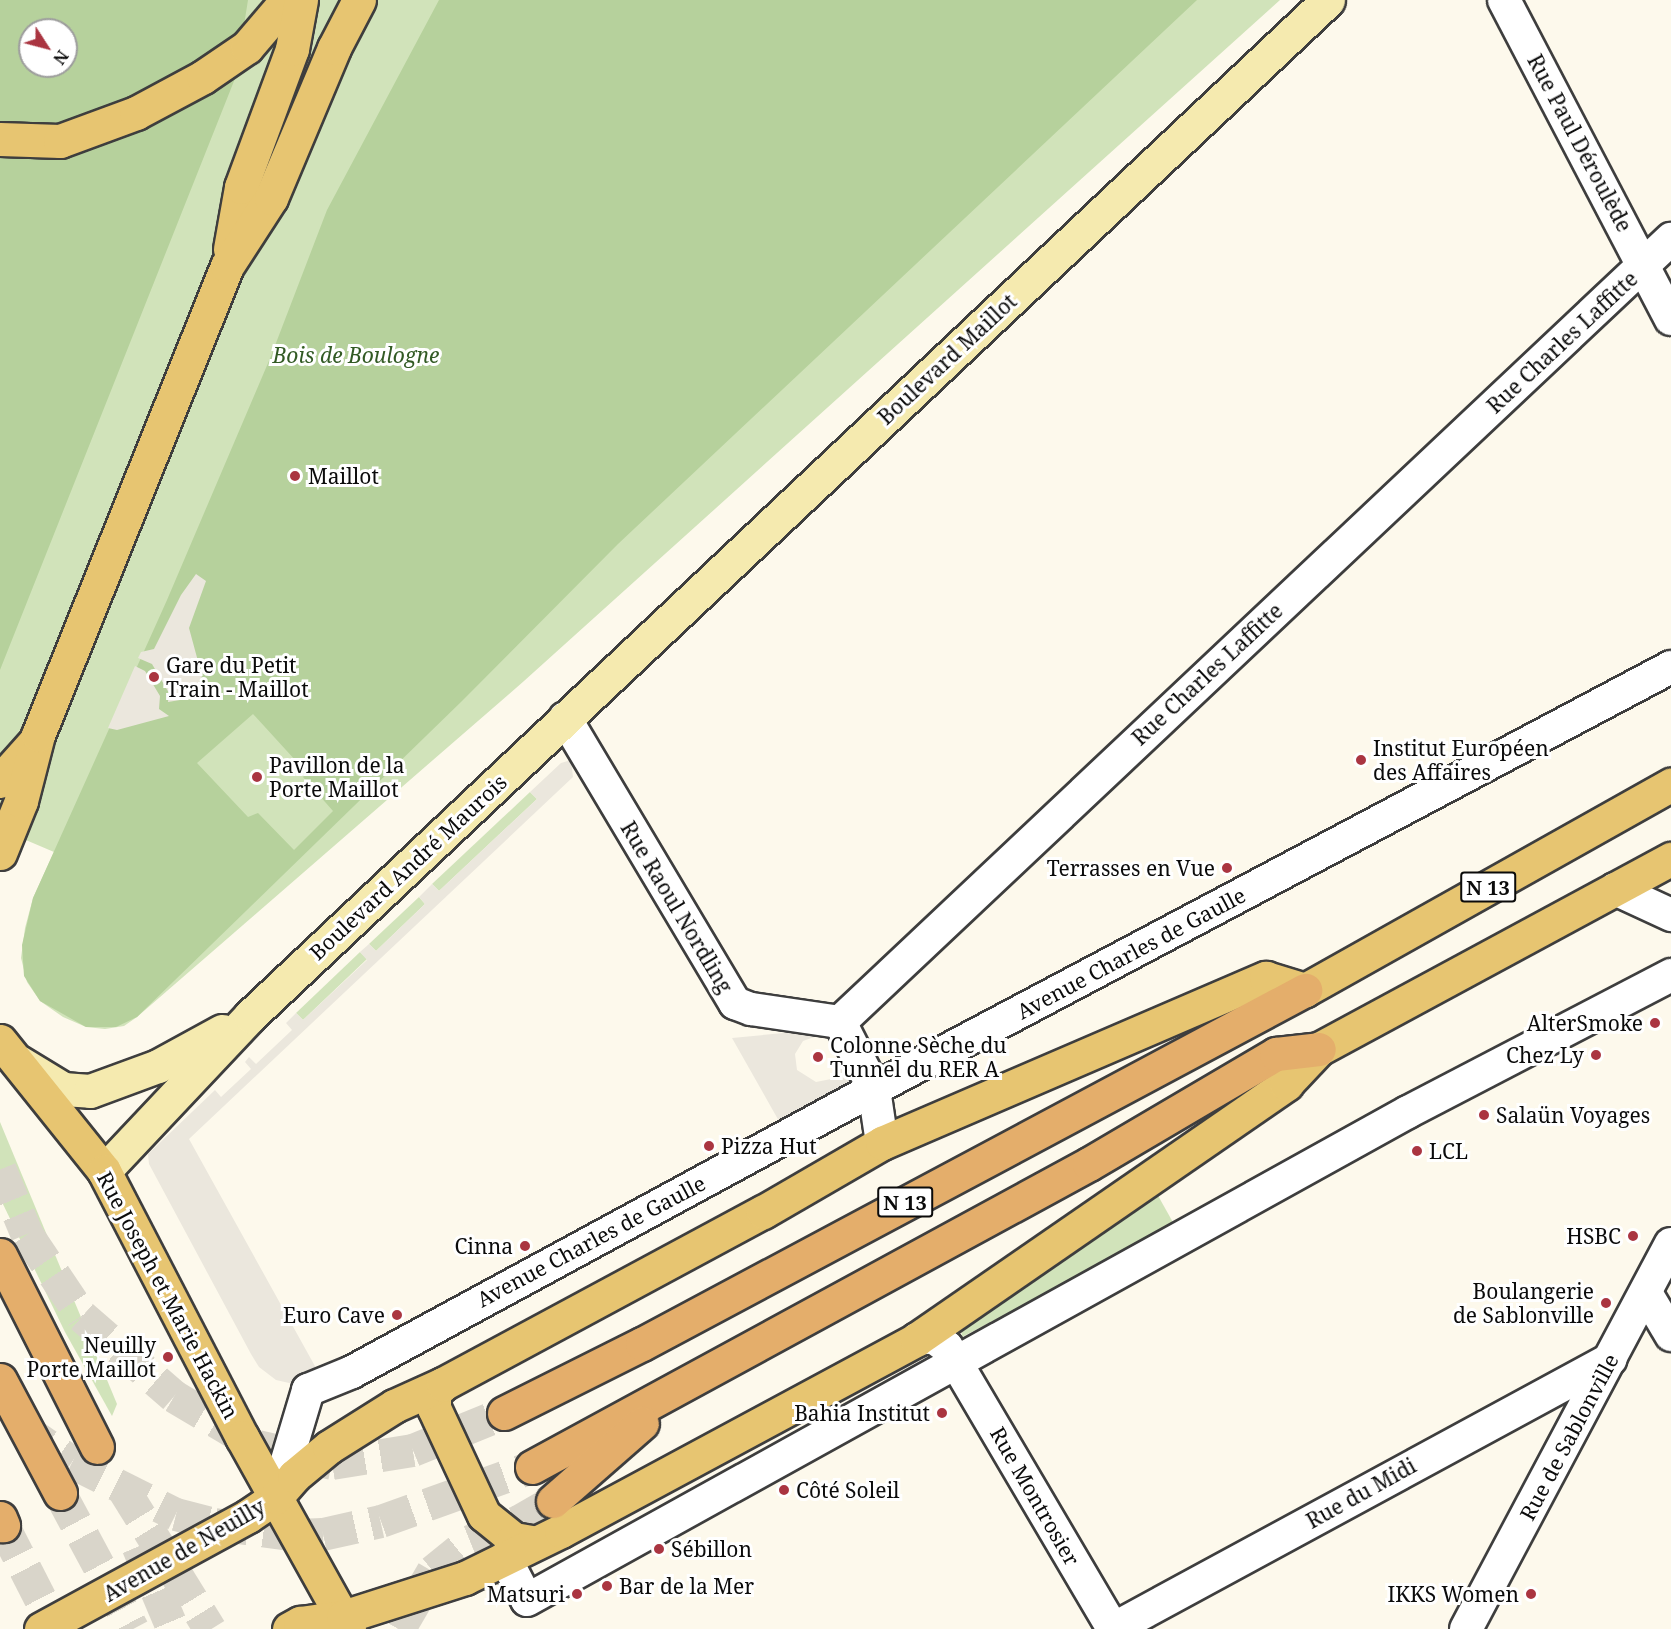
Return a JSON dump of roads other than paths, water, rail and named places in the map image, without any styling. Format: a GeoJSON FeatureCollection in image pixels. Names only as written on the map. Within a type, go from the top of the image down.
{"type":"FeatureCollection","features":[{"type":"Feature","properties":{"kind":"highway","name":"N 13"},"geometry":{"type":"LineString","coordinates":[[504,1413],[642,1344],[1305,990]]}},
{"type":"Feature","properties":{"kind":"highway","name":"N 13"},"geometry":{"type":"LineString","coordinates":[[532,1467],[679,1390],[1089,1164],[1276,1054],[1319,1049]]}},
{"type":"Feature","properties":{"kind":"highway"},"geometry":{"type":"LineString","coordinates":[[0,1255],[97,1447]]}},
{"type":"Feature","properties":{"kind":"highway"},"geometry":{"type":"LineString","coordinates":[[0,1380],[60,1493]]}},
{"type":"Feature","properties":{"kind":"highway"},"geometry":{"type":"LineString","coordinates":[[553,1501],[679,1390]]}},
{"type":"Feature","properties":{"kind":"main road"},"geometry":{"type":"LineString","coordinates":[[0,139],[60,141],[136,112],[203,77],[247,47],[287,0]]}},
{"type":"Feature","properties":{"kind":"main road"},"geometry":{"type":"LineString","coordinates":[[227,266],[241,187],[292,49],[301,0]]}},
{"type":"Feature","properties":{"kind":"main road"},"geometry":{"type":"LineString","coordinates":[[0,853],[21,801],[36,740],[227,266],[271,198],[333,48],[359,0]]}},
{"type":"Feature","properties":{"kind":"main road","name":"Boulevard Maillot"},"geometry":{"type":"LineString","coordinates":[[566,718],[1328,0]]}},
{"type":"Feature","properties":{"kind":"main road","name":"Boulevard André Maurois"},"geometry":{"type":"LineString","coordinates":[[104,1170],[250,1016],[566,718]]}},
{"type":"Feature","properties":{"kind":"main road"},"geometry":{"type":"LineString","coordinates":[[0,781],[36,740]]}},
{"type":"Feature","properties":{"kind":"main road","name":"N 13"},"geometry":{"type":"LineString","coordinates":[[1305,990],[1671,784]]}},
{"type":"Feature","properties":{"kind":"main road","name":"N 13"},"geometry":{"type":"LineString","coordinates":[[1319,1049],[1671,859]]}},
{"type":"Feature","properties":{"kind":"main road"},"geometry":{"type":"LineString","coordinates":[[536,1544],[514,1539],[484,1515],[434,1408],[434,1394],[443,1383],[816,1184],[882,1143],[1266,978],[1305,990]]}},
{"type":"Feature","properties":{"kind":"main road","name":"Boulevard André Maurois"},"geometry":{"type":"LineString","coordinates":[[4,1045],[31,1071],[63,1089],[90,1090],[158,1066],[250,1016]]}},
{"type":"Feature","properties":{"kind":"main road","name":"Rue Joseph et Marie Hackin"},"geometry":{"type":"LineString","coordinates":[[4,1045],[104,1170],[311,1565],[346,1623]]}},
{"type":"Feature","properties":{"kind":"main road"},"geometry":{"type":"LineString","coordinates":[[289,1629],[300,1623],[346,1623],[465,1578],[536,1544],[916,1339],[1286,1084],[1319,1049]]}},
{"type":"Feature","properties":{"kind":"main road","name":"Avenue de Neuilly"},"geometry":{"type":"LineString","coordinates":[[41,1629],[191,1549],[276,1497],[294,1476],[329,1447],[377,1417],[443,1383]]}},
{"type":"Feature","properties":{"kind":"street","name":"Rue Paul Déroulède"},"geometry":{"type":"LineString","coordinates":[[1504,0],[1627,230],[1642,266],[1671,319]]}},
{"type":"Feature","properties":{"kind":"street","name":"Rue Charles Laffitte"},"geometry":{"type":"LineString","coordinates":[[840,1022],[1671,239]]}},
{"type":"Feature","properties":{"kind":"street","name":"Avenue Charles de Gaulle"},"geometry":{"type":"LineString","coordinates":[[276,1497],[308,1390],[352,1372],[874,1089],[1671,667]]}},
{"type":"Feature","properties":{"kind":"street","name":"Rue Raoul Nordling"},"geometry":{"type":"LineString","coordinates":[[566,718],[735,1003],[751,1009],[840,1022]]}},
{"type":"Feature","properties":{"kind":"street"},"geometry":{"type":"LineString","coordinates":[[1615,889],[1671,915]]}},
{"type":"Feature","properties":{"kind":"street"},"geometry":{"type":"LineString","coordinates":[[505,1558],[527,1600],[1408,1112],[1671,975]]}},
{"type":"Feature","properties":{"kind":"street"},"geometry":{"type":"LineString","coordinates":[[840,1022],[874,1089],[882,1143]]}},
{"type":"Feature","properties":{"kind":"street","name":"Rue de Sablonville"},"geometry":{"type":"LineString","coordinates":[[1466,1629],[1671,1244]]}},
{"type":"Feature","properties":{"kind":"street"},"geometry":{"type":"LineString","coordinates":[[1646,1293],[1671,1335]]}},
{"type":"Feature","properties":{"kind":"street"},"geometry":{"type":"LineString","coordinates":[[916,1339],[937,1339],[956,1363]]}},
{"type":"Feature","properties":{"kind":"street","name":"Rue du Midi"},"geometry":{"type":"LineString","coordinates":[[1113,1629],[1611,1359]]}},
{"type":"Feature","properties":{"kind":"street","name":"Rue Montrosier"},"geometry":{"type":"LineString","coordinates":[[956,1363],[1113,1629]]}},
{"type":"Feature","properties":{"kind":"tunnel"},"geometry":{"type":"LineString","coordinates":[[0,1169],[27,1234],[82,1316],[174,1396],[258,1446],[332,1463],[413,1450],[504,1413]]}},
{"type":"Feature","properties":{"kind":"tunnel"},"geometry":{"type":"LineString","coordinates":[[20,1426],[72,1462],[176,1514],[215,1524],[297,1535],[323,1534],[381,1521],[532,1467]]}},
{"type":"Feature","properties":{"kind":"tunnel"},"geometry":{"type":"LineString","coordinates":[[123,1488],[210,1629]]}},
{"type":"Feature","properties":{"kind":"tunnel"},"geometry":{"type":"LineString","coordinates":[[60,1493],[133,1629]]}},
{"type":"Feature","properties":{"kind":"tunnel"},"geometry":{"type":"LineString","coordinates":[[399,1629],[433,1571],[470,1541],[519,1521],[553,1501]]}},
{"type":"Feature","properties":{"kind":"tunnel"},"geometry":{"type":"LineString","coordinates":[[3,1525],[56,1629]]}},
{"type":"Feature","properties":{"kind":"tunnel"},"geometry":{"type":"LineString","coordinates":[[138,1546],[173,1629]]}},
{"type":"Feature","properties":{"kind":"place","name":"Maillot"},"geometry":{"type":"Point","coordinates":[295,476]}},
{"type":"Feature","properties":{"kind":"place","name":"Gare du Petit Train - Maillot"},"geometry":{"type":"Point","coordinates":[154,677]}},
{"type":"Feature","properties":{"kind":"place","name":"Institut Européen des Affaires"},"geometry":{"type":"Point","coordinates":[1361,760]}},
{"type":"Feature","properties":{"kind":"place","name":"Pavillon de la Porte Maillot"},"geometry":{"type":"Point","coordinates":[257,777]}},
{"type":"Feature","properties":{"kind":"place","name":"Terrasses en Vue"},"geometry":{"type":"Point","coordinates":[1227,868]}},
{"type":"Feature","properties":{"kind":"place","name":"AlterSmoke"},"geometry":{"type":"Point","coordinates":[1655,1023]}},
{"type":"Feature","properties":{"kind":"place","name":"Chez Ly"},"geometry":{"type":"Point","coordinates":[1596,1055]}},
{"type":"Feature","properties":{"kind":"place","name":"Colonne Sèche du Tunnel du RER A"},"geometry":{"type":"Point","coordinates":[818,1057]}},
{"type":"Feature","properties":{"kind":"place","name":"Salaün Voyages"},"geometry":{"type":"Point","coordinates":[1484,1115]}},
{"type":"Feature","properties":{"kind":"place","name":"Pizza Hut"},"geometry":{"type":"Point","coordinates":[709,1146]}},
{"type":"Feature","properties":{"kind":"place","name":"LCL"},"geometry":{"type":"Point","coordinates":[1417,1151]}},
{"type":"Feature","properties":{"kind":"place","name":"HSBC"},"geometry":{"type":"Point","coordinates":[1633,1236]}},
{"type":"Feature","properties":{"kind":"place","name":"Cinna"},"geometry":{"type":"Point","coordinates":[525,1246]}},
{"type":"Feature","properties":{"kind":"place","name":"Boulangerie de Sablonville"},"geometry":{"type":"Point","coordinates":[1606,1303]}},
{"type":"Feature","properties":{"kind":"place","name":"Euro Cave"},"geometry":{"type":"Point","coordinates":[397,1315]}},
{"type":"Feature","properties":{"kind":"place","name":"Neuilly Porte Maillot"},"geometry":{"type":"Point","coordinates":[168,1357]}},
{"type":"Feature","properties":{"kind":"place","name":"Bahia Institut"},"geometry":{"type":"Point","coordinates":[942,1413]}},
{"type":"Feature","properties":{"kind":"place","name":"Côté Soleil"},"geometry":{"type":"Point","coordinates":[784,1490]}},
{"type":"Feature","properties":{"kind":"place","name":"Sébillon"},"geometry":{"type":"Point","coordinates":[659,1549]}},
{"type":"Feature","properties":{"kind":"place","name":"Bar de la Mer"},"geometry":{"type":"Point","coordinates":[607,1586]}},
{"type":"Feature","properties":{"kind":"place","name":"Matsuri"},"geometry":{"type":"Point","coordinates":[577,1594]}},
{"type":"Feature","properties":{"kind":"place","name":"IKKS Women"},"geometry":{"type":"Point","coordinates":[1531,1594]}},
{"type":"Feature","properties":{"kind":"park label","name":"Bois de Boulogne"},"geometry":{"type":"Point","coordinates":[356,355]}}]}
